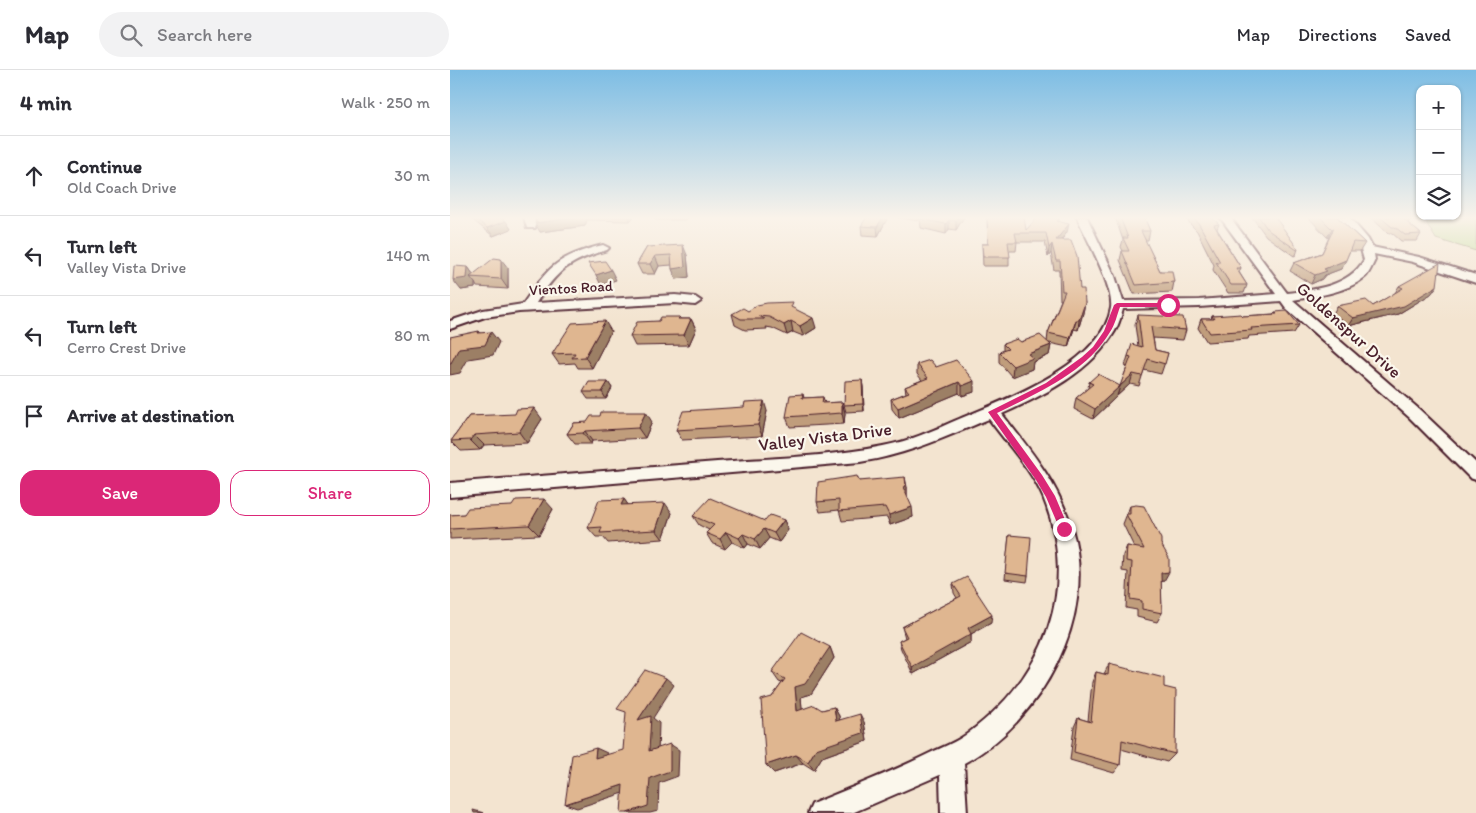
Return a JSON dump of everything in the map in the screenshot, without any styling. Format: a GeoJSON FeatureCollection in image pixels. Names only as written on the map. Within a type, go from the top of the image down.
{"type":"FeatureCollection","features":[{"type":"Feature","properties":{"kind":"street"},"geometry":{"type":"LineString","coordinates":[[527,307],[550,272],[558,265],[587,252]]}},
{"type":"Feature","properties":{"kind":"street"},"geometry":{"type":"LineString","coordinates":[[1097,252],[1111,282],[1117,305],[1201,304],[1284,298],[1326,291],[1353,280],[1366,268],[1369,262],[1368,252]]}},
{"type":"Feature","properties":{"kind":"street","name":"Goldenspur Drive"},"geometry":{"type":"LineString","coordinates":[[1250,252],[1284,298],[1298,313],[1414,414],[1476,473]]}},
{"type":"Feature","properties":{"kind":"street"},"geometry":{"type":"LineString","coordinates":[[1377,252],[1416,259],[1476,279]]}},
{"type":"Feature","properties":{"kind":"street","name":"Vientos Road"},"geometry":{"type":"LineString","coordinates":[[450,325],[489,313],[527,307],[668,299],[695,301]]}},
{"type":"Feature","properties":{"kind":"street","name":"Valley Vista Drive"},"geometry":{"type":"LineString","coordinates":[[450,490],[804,462],[861,456],[903,447],[992,412],[1048,385],[1096,348],[1108,331],[1117,305]]}},
{"type":"Feature","properties":{"kind":"street"},"geometry":{"type":"LineString","coordinates":[[821,813],[896,782],[951,756],[975,742],[1006,715],[1024,695],[1039,674],[1060,631],[1069,588],[1068,548],[1064,529],[1050,496],[992,412]]}},
{"type":"Feature","properties":{"kind":"street"},"geometry":{"type":"LineString","coordinates":[[951,756],[954,813]]}},
{"type":"Feature","properties":{"kind":"building"},"geometry":{"type":"Polygon","coordinates":[[[644,252],[684,252],[685,267],[672,269],[671,255],[655,256],[650,264],[637,264],[644,252]]]}},
{"type":"Feature","properties":{"kind":"building"},"geometry":{"type":"Polygon","coordinates":[[[983,252],[1009,252],[1010,257],[983,257],[983,252]]]}},
{"type":"Feature","properties":{"kind":"building"},"geometry":{"type":"Polygon","coordinates":[[[1054,252],[1075,252],[1080,289],[1084,289],[1085,303],[1079,320],[1076,320],[1070,338],[1048,333],[1065,291],[1062,291],[1060,261],[1056,261],[1054,252]]]}},
{"type":"Feature","properties":{"kind":"building"},"geometry":{"type":"Polygon","coordinates":[[[1122,252],[1151,252],[1160,271],[1172,271],[1174,282],[1136,285],[1122,252]]]}},
{"type":"Feature","properties":{"kind":"building"},"geometry":{"type":"Polygon","coordinates":[[[1214,252],[1231,252],[1241,268],[1236,268],[1247,285],[1231,285],[1216,262],[1220,262],[1214,252]]]}},
{"type":"Feature","properties":{"kind":"building"},"geometry":{"type":"Polygon","coordinates":[[[1349,252],[1346,260],[1324,269],[1327,271],[1315,275],[1294,263],[1322,253],[1349,252]]]}},
{"type":"Feature","properties":{"kind":"building"},"geometry":{"type":"Polygon","coordinates":[[[494,258],[501,259],[501,279],[470,277],[494,258]]]}},
{"type":"Feature","properties":{"kind":"building"},"geometry":{"type":"Polygon","coordinates":[[[605,261],[611,270],[596,275],[588,263],[605,261]]]}},
{"type":"Feature","properties":{"kind":"building"},"geometry":{"type":"Polygon","coordinates":[[[1440,263],[1437,286],[1404,306],[1353,318],[1337,306],[1366,300],[1373,306],[1403,288],[1399,286],[1440,263]]]}},
{"type":"Feature","properties":{"kind":"building"},"geometry":{"type":"Polygon","coordinates":[[[454,266],[468,267],[467,278],[453,280],[454,266]]]}},
{"type":"Feature","properties":{"kind":"building"},"geometry":{"type":"Polygon","coordinates":[[[793,302],[791,307],[813,318],[800,326],[791,321],[784,325],[769,317],[758,316],[764,319],[741,319],[732,314],[743,308],[748,311],[757,305],[767,303],[793,302]]]}},
{"type":"Feature","properties":{"kind":"building"},"geometry":{"type":"Polygon","coordinates":[[[1287,311],[1299,325],[1210,333],[1201,319],[1214,319],[1212,316],[1241,314],[1243,316],[1277,314],[1275,312],[1287,311]]]}},
{"type":"Feature","properties":{"kind":"building"},"geometry":{"type":"Polygon","coordinates":[[[1138,315],[1183,317],[1186,330],[1151,327],[1155,350],[1168,353],[1165,364],[1148,359],[1142,376],[1133,374],[1120,386],[1131,357],[1128,356],[1132,344],[1142,347],[1138,315]]]}},
{"type":"Feature","properties":{"kind":"building"},"geometry":{"type":"Polygon","coordinates":[[[661,317],[691,319],[684,335],[630,336],[637,322],[659,321],[661,317]]]}},
{"type":"Feature","properties":{"kind":"building"},"geometry":{"type":"Polygon","coordinates":[[[605,321],[585,357],[572,358],[575,353],[552,354],[572,323],[605,321]]]}},
{"type":"Feature","properties":{"kind":"building"},"geometry":{"type":"Polygon","coordinates":[[[479,331],[478,333],[491,332],[485,345],[459,348],[450,363],[450,337],[479,331]]]}},
{"type":"Feature","properties":{"kind":"building"},"geometry":{"type":"Polygon","coordinates":[[[1040,335],[1051,345],[1028,354],[1033,358],[1013,366],[999,352],[1008,349],[1003,344],[1017,339],[1021,342],[1040,335]]]}},
{"type":"Feature","properties":{"kind":"building"},"geometry":{"type":"Polygon","coordinates":[[[930,360],[936,367],[956,360],[974,381],[962,386],[959,382],[898,408],[891,399],[909,392],[905,387],[928,378],[917,364],[930,360]]]}},
{"type":"Feature","properties":{"kind":"building"},"geometry":{"type":"Polygon","coordinates":[[[1098,374],[1120,386],[1095,409],[1076,398],[1093,384],[1089,382],[1098,374]]]}},
{"type":"Feature","properties":{"kind":"building"},"geometry":{"type":"Polygon","coordinates":[[[862,380],[863,404],[844,405],[845,381],[862,380]]]}},
{"type":"Feature","properties":{"kind":"building"},"geometry":{"type":"Polygon","coordinates":[[[589,382],[608,382],[602,392],[583,392],[589,382]]]}},
{"type":"Feature","properties":{"kind":"building"},"geometry":{"type":"Polygon","coordinates":[[[803,394],[802,398],[823,397],[822,403],[842,402],[842,413],[786,417],[790,395],[803,394]]]}},
{"type":"Feature","properties":{"kind":"building"},"geometry":{"type":"Polygon","coordinates":[[[764,401],[758,425],[676,430],[683,411],[744,407],[745,402],[764,401]]]}},
{"type":"Feature","properties":{"kind":"building"},"geometry":{"type":"Polygon","coordinates":[[[534,408],[519,432],[474,435],[470,440],[451,441],[469,416],[515,414],[517,409],[534,408]]]}},
{"type":"Feature","properties":{"kind":"building"},"geometry":{"type":"Polygon","coordinates":[[[601,412],[646,412],[638,428],[567,434],[574,423],[587,422],[591,416],[600,416],[601,412]]]}},
{"type":"Feature","properties":{"kind":"building"},"geometry":{"type":"Polygon","coordinates":[[[857,476],[859,481],[905,477],[906,486],[903,487],[912,507],[889,515],[885,507],[839,511],[839,500],[817,502],[818,482],[857,476]]]}},
{"type":"Feature","properties":{"kind":"building"},"geometry":{"type":"Polygon","coordinates":[[[710,498],[765,521],[770,515],[784,520],[774,533],[764,529],[755,539],[743,534],[739,538],[726,532],[720,539],[706,533],[714,525],[693,516],[710,498]]]}},
{"type":"Feature","properties":{"kind":"building"},"geometry":{"type":"Polygon","coordinates":[[[544,499],[529,525],[450,529],[450,515],[464,514],[468,508],[512,506],[516,500],[544,499]]]}},
{"type":"Feature","properties":{"kind":"building"},"geometry":{"type":"Polygon","coordinates":[[[624,499],[621,505],[665,503],[656,530],[600,533],[602,527],[588,528],[599,500],[624,499]]]}},
{"type":"Feature","properties":{"kind":"building"},"geometry":{"type":"Polygon","coordinates":[[[1130,506],[1144,506],[1169,558],[1169,572],[1161,573],[1162,613],[1142,609],[1142,601],[1130,599],[1132,562],[1126,561],[1127,546],[1144,549],[1126,514],[1130,514],[1130,506]]]}},
{"type":"Feature","properties":{"kind":"building"},"geometry":{"type":"Polygon","coordinates":[[[1009,535],[1031,537],[1028,576],[1005,573],[1009,535]]]}},
{"type":"Feature","properties":{"kind":"building"},"geometry":{"type":"Polygon","coordinates":[[[967,577],[992,615],[968,628],[971,634],[912,667],[899,641],[907,637],[902,627],[961,596],[953,584],[967,577]]]}},
{"type":"Feature","properties":{"kind":"building"},"geometry":{"type":"Polygon","coordinates":[[[801,632],[830,647],[805,684],[795,687],[797,711],[814,705],[822,710],[834,707],[836,721],[860,714],[863,733],[816,749],[808,762],[796,755],[766,765],[761,700],[772,697],[785,679],[772,672],[801,632]]]}},
{"type":"Feature","properties":{"kind":"building"},"geometry":{"type":"Polygon","coordinates":[[[1109,664],[1164,678],[1164,687],[1176,690],[1175,754],[1122,740],[1120,765],[1074,752],[1078,718],[1091,722],[1096,672],[1108,675],[1109,664]]]}},
{"type":"Feature","properties":{"kind":"building"},"geometry":{"type":"Polygon","coordinates":[[[645,670],[666,678],[638,720],[651,716],[649,751],[670,744],[670,771],[650,778],[648,806],[627,813],[621,813],[623,785],[565,804],[572,755],[596,748],[595,758],[623,750],[626,712],[617,709],[645,670]]]}},
{"type":"Feature","properties":{"kind":"route"},"geometry":{"type":"LineString","coordinates":[[1064,529],[1050,496],[1039,477],[992,412],[1048,385],[1085,358],[1096,348],[1108,331],[1118,308],[1117,305],[1168,305]]}}]}
